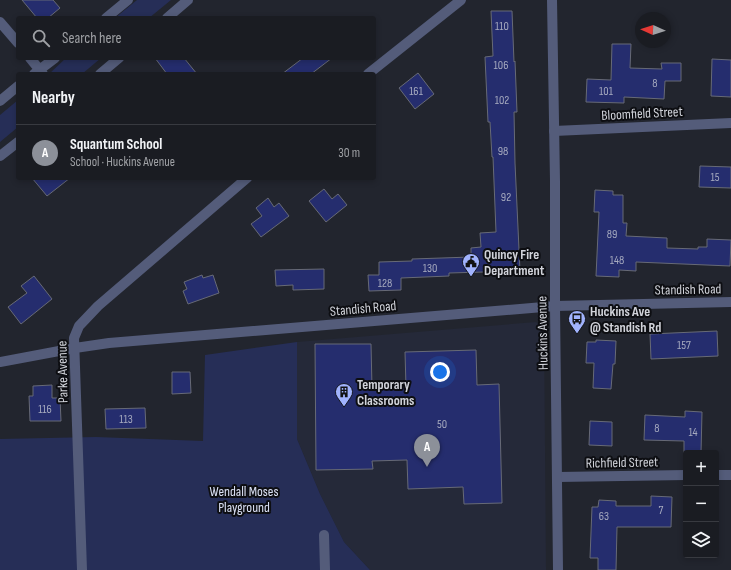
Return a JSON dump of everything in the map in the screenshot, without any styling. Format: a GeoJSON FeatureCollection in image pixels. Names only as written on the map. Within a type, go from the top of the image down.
{"type":"FeatureCollection","features":[{"type":"Feature","properties":{"kind":"street"},"geometry":{"type":"LineString","coordinates":[[108,16],[128,0]]}},
{"type":"Feature","properties":{"kind":"street"},"geometry":{"type":"LineString","coordinates":[[169,16],[188,0]]}},
{"type":"Feature","properties":{"kind":"street"},"geometry":{"type":"LineString","coordinates":[[371,72],[461,0]]}},
{"type":"Feature","properties":{"kind":"street","name":"Huckins Avenue"},"geometry":{"type":"LineString","coordinates":[[552,0],[558,570]]}},
{"type":"Feature","properties":{"kind":"street"},"geometry":{"type":"LineString","coordinates":[[0,22],[16,42]]}},
{"type":"Feature","properties":{"kind":"street"},"geometry":{"type":"LineString","coordinates":[[31,60],[38,72]]}},
{"type":"Feature","properties":{"kind":"street"},"geometry":{"type":"LineString","coordinates":[[40,72],[53,60]]}},
{"type":"Feature","properties":{"kind":"street"},"geometry":{"type":"LineString","coordinates":[[102,72],[117,60]]}},
{"type":"Feature","properties":{"kind":"street"},"geometry":{"type":"LineString","coordinates":[[0,101],[16,88]]}},
{"type":"Feature","properties":{"kind":"street","name":"Bloomfield Street"},"geometry":{"type":"LineString","coordinates":[[554,131],[731,122]]}},
{"type":"Feature","properties":{"kind":"street"},"geometry":{"type":"LineString","coordinates":[[0,156],[16,144]]}},
{"type":"Feature","properties":{"kind":"street","name":"Parke Avenue"},"geometry":{"type":"LineString","coordinates":[[82,570],[74,338],[79,326],[98,306],[245,180]]}},
{"type":"Feature","properties":{"kind":"street","name":"Standish Road"},"geometry":{"type":"LineString","coordinates":[[0,362],[109,343],[555,306],[731,302]]}},
{"type":"Feature","properties":{"kind":"street","name":"Richfield Street"},"geometry":{"type":"LineString","coordinates":[[558,477],[683,475]]}},
{"type":"Feature","properties":{"kind":"street"},"geometry":{"type":"LineString","coordinates":[[719,475],[731,475]]}},
{"type":"Feature","properties":{"kind":"street"},"geometry":{"type":"LineString","coordinates":[[324,535],[325,570]]}},
{"type":"Feature","properties":{"kind":"shaded area"},"geometry":{"type":"Polygon","coordinates":[[[536,322],[544,329],[546,570],[370,570],[344,542],[320,494],[297,439],[297,342],[536,322]]]}},
{"type":"Feature","properties":{"kind":"green space"},"geometry":{"type":"Polygon","coordinates":[[[137,0],[171,0],[151,16],[117,16],[137,0]]]}},
{"type":"Feature","properties":{"kind":"green space"},"geometry":{"type":"Polygon","coordinates":[[[64,60],[99,60],[84,72],[51,72],[64,60]]]}},
{"type":"Feature","properties":{"kind":"green space"},"geometry":{"type":"Polygon","coordinates":[[[16,102],[16,129],[0,142],[0,115],[16,102]]]}},
{"type":"Feature","properties":{"kind":"green space","name":"Wendall Moses Playground"},"geometry":{"type":"Polygon","coordinates":[[[297,342],[297,439],[320,494],[344,542],[370,570],[0,570],[0,439],[96,437],[203,441],[205,355],[297,342]]]}},
{"type":"Feature","properties":{"kind":"building"},"geometry":{"type":"Polygon","coordinates":[[[22,0],[53,0],[60,8],[50,16],[35,16],[22,0]]]}},
{"type":"Feature","properties":{"kind":"building"},"geometry":{"type":"Polygon","coordinates":[[[491,11],[512,11],[517,112],[514,112],[520,271],[449,273],[449,276],[401,278],[401,290],[369,291],[368,275],[379,275],[379,262],[412,261],[412,259],[471,257],[471,248],[481,247],[480,233],[496,232],[493,157],[490,122],[488,122],[485,57],[493,56],[491,11]]]}},
{"type":"Feature","properties":{"kind":"building"},"geometry":{"type":"Polygon","coordinates":[[[612,44],[631,44],[630,68],[662,69],[661,63],[681,63],[681,81],[665,81],[664,99],[624,97],[624,103],[586,102],[587,79],[611,80],[612,44]]]}},
{"type":"Feature","properties":{"kind":"building"},"geometry":{"type":"Polygon","coordinates":[[[712,59],[731,60],[731,97],[711,96],[712,59]]]}},
{"type":"Feature","properties":{"kind":"building"},"geometry":{"type":"Polygon","coordinates":[[[156,60],[186,60],[195,72],[166,72],[156,60]]]}},
{"type":"Feature","properties":{"kind":"building"},"geometry":{"type":"Polygon","coordinates":[[[300,60],[329,60],[314,72],[285,72],[300,60]]]}},
{"type":"Feature","properties":{"kind":"building"},"geometry":{"type":"Polygon","coordinates":[[[418,73],[434,94],[415,109],[399,88],[418,73]]]}},
{"type":"Feature","properties":{"kind":"building"},"geometry":{"type":"Polygon","coordinates":[[[700,166],[731,167],[731,188],[699,187],[700,166]]]}},
{"type":"Feature","properties":{"kind":"building"},"geometry":{"type":"Polygon","coordinates":[[[34,180],[67,180],[47,196],[34,180]]]}},
{"type":"Feature","properties":{"kind":"building"},"geometry":{"type":"Polygon","coordinates":[[[324,189],[332,199],[338,194],[347,205],[326,222],[309,201],[324,189]]]}},
{"type":"Feature","properties":{"kind":"building"},"geometry":{"type":"Polygon","coordinates":[[[595,190],[613,191],[613,195],[623,195],[623,223],[627,223],[626,236],[667,238],[667,248],[698,249],[698,247],[707,247],[707,239],[731,240],[730,266],[636,262],[636,271],[619,270],[619,277],[596,276],[599,212],[594,212],[595,190]]]}},
{"type":"Feature","properties":{"kind":"building"},"geometry":{"type":"Polygon","coordinates":[[[268,198],[274,207],[279,203],[289,216],[261,237],[251,224],[262,216],[256,208],[268,198]]]}},
{"type":"Feature","properties":{"kind":"building"},"geometry":{"type":"Polygon","coordinates":[[[324,269],[324,289],[293,290],[293,285],[276,286],[275,270],[324,269]]]}},
{"type":"Feature","properties":{"kind":"building"},"geometry":{"type":"Polygon","coordinates":[[[202,275],[203,278],[213,275],[219,293],[188,304],[183,291],[187,289],[184,282],[202,275]]]}},
{"type":"Feature","properties":{"kind":"building"},"geometry":{"type":"Polygon","coordinates":[[[34,276],[52,299],[21,324],[8,307],[27,293],[21,286],[34,276]]]}},
{"type":"Feature","properties":{"kind":"building"},"geometry":{"type":"Polygon","coordinates":[[[717,331],[718,356],[651,359],[650,334],[717,331]]]}},
{"type":"Feature","properties":{"kind":"building"},"geometry":{"type":"Polygon","coordinates":[[[596,340],[616,341],[615,364],[613,364],[611,389],[593,388],[594,363],[586,363],[587,342],[596,342],[596,340]]]}},
{"type":"Feature","properties":{"kind":"building"},"geometry":{"type":"Polygon","coordinates":[[[315,344],[371,344],[372,388],[406,387],[405,352],[476,350],[477,385],[499,384],[502,503],[464,504],[463,487],[408,489],[407,460],[372,461],[373,469],[316,470],[315,344]]]}},
{"type":"Feature","properties":{"kind":"building"},"geometry":{"type":"Polygon","coordinates":[[[172,372],[190,372],[191,393],[172,394],[172,372]]]}},
{"type":"Feature","properties":{"kind":"building"},"geometry":{"type":"Polygon","coordinates":[[[52,385],[52,398],[60,398],[61,421],[30,421],[29,396],[33,396],[33,386],[52,385]]]}},
{"type":"Feature","properties":{"kind":"building"},"geometry":{"type":"Polygon","coordinates":[[[145,408],[146,428],[106,429],[105,409],[145,408]]]}},
{"type":"Feature","properties":{"kind":"building"},"geometry":{"type":"Polygon","coordinates":[[[685,411],[702,412],[701,450],[684,450],[684,441],[644,440],[645,415],[685,417],[685,411]]]}},
{"type":"Feature","properties":{"kind":"building"},"geometry":{"type":"Polygon","coordinates":[[[590,421],[612,422],[612,446],[589,445],[590,421]]]}},
{"type":"Feature","properties":{"kind":"building"},"geometry":{"type":"Polygon","coordinates":[[[651,496],[672,497],[671,527],[617,527],[616,570],[598,570],[598,558],[590,558],[592,507],[598,507],[599,500],[616,501],[616,506],[651,506],[651,496]]]}},
{"type":"Feature","properties":{"kind":"place","name":"Quincy Fire Department"},"geometry":{"type":"Point","coordinates":[471,277]}},
{"type":"Feature","properties":{"kind":"place","name":"Huckins Ave @ Standish Rd"},"geometry":{"type":"Point","coordinates":[577,334]}},
{"type":"Feature","properties":{"kind":"place","name":"Temporary Classrooms"},"geometry":{"type":"Point","coordinates":[344,407]}},
{"type":"Feature","properties":{"kind":"place","name":"Squantum School"},"geometry":{"type":"Point","coordinates":[427,467]}}]}
